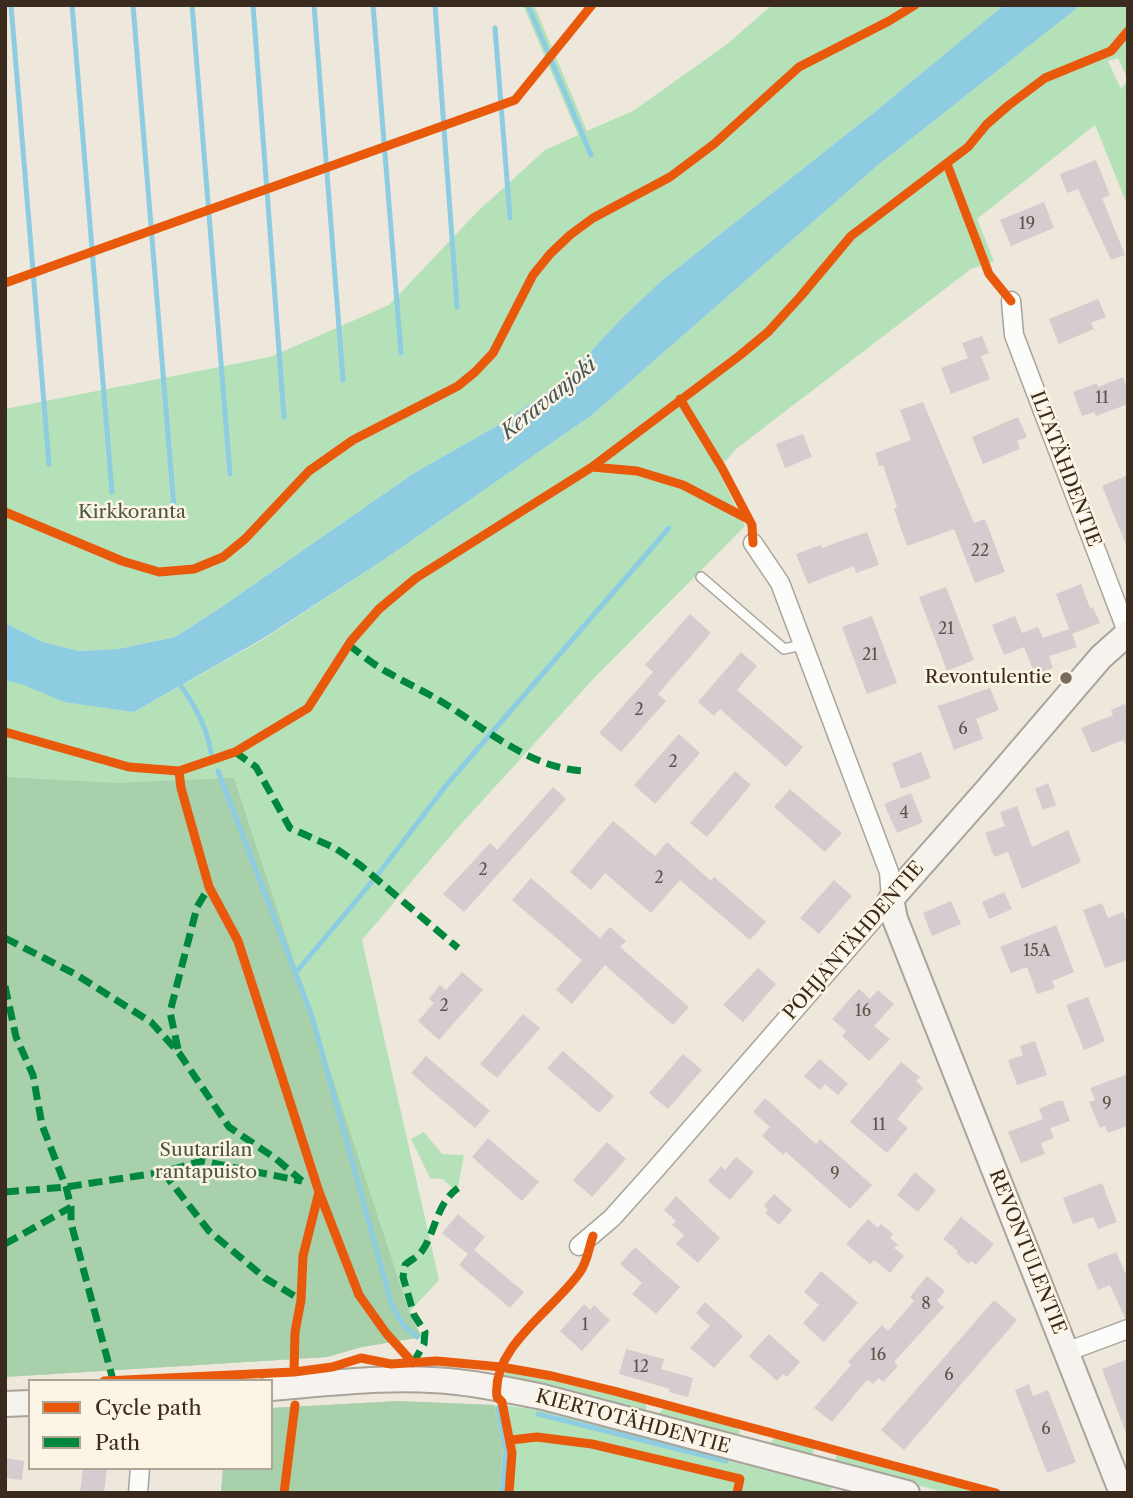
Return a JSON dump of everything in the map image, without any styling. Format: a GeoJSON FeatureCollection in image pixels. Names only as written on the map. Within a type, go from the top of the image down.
{"type":"FeatureCollection","features":[{"type":"Feature","properties":{"kind":"street","name":"ILTATÄHDENTIE"},"geometry":{"type":"LineString","coordinates":[[1011,301],[1014,335],[1128,634]]}},
{"type":"Feature","properties":{"kind":"street","name":"REVONTULENTIE"},"geometry":{"type":"LineString","coordinates":[[753,543],[780,583],[889,872],[891,899],[899,930],[1122,1493]]}},
{"type":"Feature","properties":{"kind":"street","name":"POHJANTÄHDENTIE"},"geometry":{"type":"LineString","coordinates":[[579,1247],[612,1217],[655,1170],[1101,657],[1128,634]]}},
{"type":"Feature","properties":{"kind":"street"},"geometry":{"type":"LineString","coordinates":[[1066,1352],[1128,1329]]}},
{"type":"Feature","properties":{"kind":"street","name":"KIERTOTÄHDENTIE"},"geometry":{"type":"LineString","coordinates":[[273,1388],[414,1380],[496,1388],[542,1397],[906,1493]]}},
{"type":"Feature","properties":{"kind":"street"},"geometry":{"type":"LineString","coordinates":[[5,1404],[28,1403]]}},
{"type":"Feature","properties":{"kind":"street"},"geometry":{"type":"LineString","coordinates":[[138,1493],[140,1470]]}},
{"type":"Feature","properties":{"kind":"lane"},"geometry":{"type":"LineString","coordinates":[[701,577],[784,649],[802,645]]}},
{"type":"Feature","properties":{"kind":"green space","name":"Kirkkoranta"},"geometry":{"type":"Polygon","coordinates":[[[523,5],[534,5],[587,131],[633,111],[726,45],[772,5],[1004,5],[877,110],[661,281],[564,380],[507,420],[414,473],[175,637],[118,649],[79,651],[43,642],[5,623],[5,409],[270,357],[389,305],[477,212],[545,150],[578,135],[523,5]]]}},
{"type":"Feature","properties":{"kind":"green space","name":"Suutarilan rantapuisto"},"geometry":{"type":"Polygon","coordinates":[[[1081,5],[1128,5],[1128,80],[1128,207],[1095,125],[977,219],[994,261],[971,269],[736,449],[718,470],[745,526],[595,677],[452,834],[362,940],[439,1280],[412,1309],[410,1315],[422,1337],[362,1347],[327,1357],[5,1377],[5,680],[134,712],[264,639],[385,559],[592,415],[878,165],[1081,5]],[[1118,58],[1108,61],[1121,89],[1128,80],[1118,58]]]}},
{"type":"Feature","properties":{"kind":"green space"},"geometry":{"type":"Polygon","coordinates":[[[5,777],[116,783],[234,778],[410,1315],[422,1337],[362,1347],[327,1357],[5,1377],[5,777]]]}},
{"type":"Feature","properties":{"kind":"green space"},"geometry":{"type":"Polygon","coordinates":[[[424,1132],[442,1154],[464,1155],[458,1188],[454,1190],[443,1179],[430,1178],[411,1139],[424,1132]]]}},
{"type":"Feature","properties":{"kind":"green space"},"geometry":{"type":"Polygon","coordinates":[[[506,1370],[644,1402],[647,1407],[643,1414],[503,1378],[506,1370]]]}},
{"type":"Feature","properties":{"kind":"green space"},"geometry":{"type":"Polygon","coordinates":[[[398,1401],[509,1406],[552,1412],[835,1485],[828,1493],[221,1493],[223,1470],[273,1470],[273,1408],[398,1401]]]}},
{"type":"Feature","properties":{"kind":"green space"},"geometry":{"type":"Polygon","coordinates":[[[398,1401],[494,1405],[503,1445],[499,1493],[221,1493],[223,1470],[273,1470],[273,1408],[398,1401]]]}},
{"type":"Feature","properties":{"kind":"green space"},"geometry":{"type":"Polygon","coordinates":[[[664,1408],[737,1427],[740,1432],[735,1438],[661,1419],[659,1413],[664,1408]]]}},
{"type":"Feature","properties":{"kind":"green space"},"geometry":{"type":"Polygon","coordinates":[[[776,1437],[814,1448],[813,1455],[810,1457],[767,1446],[776,1437]]]}},
{"type":"Feature","properties":{"kind":"green space"},"geometry":{"type":"Polygon","coordinates":[[[837,1454],[985,1493],[947,1493],[836,1464],[834,1462],[837,1454]]]}},
{"type":"Feature","properties":{"kind":"water","name":"Keravanjoki"},"geometry":{"type":"Polygon","coordinates":[[[1004,5],[1081,5],[878,165],[592,415],[385,559],[264,638],[134,712],[64,702],[5,680],[5,623],[43,642],[79,651],[118,649],[175,637],[414,473],[507,420],[564,380],[661,281],[877,110],[1004,5]]]}},
{"type":"Feature","properties":{"kind":"building"},"geometry":{"type":"Polygon","coordinates":[[[1096,160],[1110,195],[1102,198],[1125,255],[1111,260],[1078,189],[1067,193],[1060,174],[1096,160]]]}},
{"type":"Feature","properties":{"kind":"building"},"geometry":{"type":"Polygon","coordinates":[[[1044,202],[1054,228],[1011,246],[1000,220],[1044,202]]]}},
{"type":"Feature","properties":{"kind":"building"},"geometry":{"type":"Polygon","coordinates":[[[1098,299],[1106,317],[1091,323],[1094,329],[1059,344],[1049,319],[1098,299]]]}},
{"type":"Feature","properties":{"kind":"building"},"geometry":{"type":"Polygon","coordinates":[[[982,336],[989,353],[981,356],[990,379],[951,394],[941,368],[968,358],[962,343],[982,336]]]}},
{"type":"Feature","properties":{"kind":"building"},"geometry":{"type":"Polygon","coordinates":[[[1123,377],[1128,390],[1128,404],[1096,416],[1094,412],[1082,416],[1073,392],[1097,383],[1098,387],[1123,377]]]}},
{"type":"Feature","properties":{"kind":"building"},"geometry":{"type":"Polygon","coordinates":[[[923,402],[974,523],[985,519],[1005,572],[975,583],[954,529],[907,546],[883,465],[879,466],[875,453],[911,440],[900,410],[923,402]]]}},
{"type":"Feature","properties":{"kind":"building"},"geometry":{"type":"Polygon","coordinates":[[[1018,417],[1027,437],[1017,441],[1020,449],[983,464],[972,437],[1018,417]]]}},
{"type":"Feature","properties":{"kind":"building"},"geometry":{"type":"Polygon","coordinates":[[[803,434],[812,457],[785,468],[776,444],[803,434]]]}},
{"type":"Feature","properties":{"kind":"building"},"geometry":{"type":"Polygon","coordinates":[[[1128,475],[1128,547],[1127,547],[1102,486],[1128,475]]]}},
{"type":"Feature","properties":{"kind":"building"},"geometry":{"type":"Polygon","coordinates":[[[867,532],[879,565],[856,573],[854,566],[808,584],[796,554],[867,532]]]}},
{"type":"Feature","properties":{"kind":"building"},"geometry":{"type":"Polygon","coordinates":[[[1081,584],[1090,608],[1093,607],[1100,623],[1072,634],[1077,647],[1049,656],[1053,668],[1035,675],[1024,647],[1004,655],[992,625],[1015,616],[1022,633],[1038,627],[1043,638],[1069,629],[1056,594],[1081,584]]]}},
{"type":"Feature","properties":{"kind":"building"},"geometry":{"type":"Polygon","coordinates":[[[946,587],[974,660],[947,671],[919,597],[946,587]]]}},
{"type":"Feature","properties":{"kind":"building"},"geometry":{"type":"Polygon","coordinates":[[[690,614],[711,633],[658,694],[666,701],[621,752],[599,733],[653,672],[645,665],[690,614]]]}},
{"type":"Feature","properties":{"kind":"building"},"geometry":{"type":"Polygon","coordinates":[[[872,616],[897,683],[867,694],[842,627],[872,616]]]}},
{"type":"Feature","properties":{"kind":"building"},"geometry":{"type":"Polygon","coordinates":[[[741,652],[757,666],[737,690],[803,747],[786,767],[720,709],[714,716],[698,702],[741,652]]]}},
{"type":"Feature","properties":{"kind":"building"},"geometry":{"type":"Polygon","coordinates":[[[990,688],[999,710],[976,719],[983,739],[954,750],[938,706],[990,688]]]}},
{"type":"Feature","properties":{"kind":"building"},"geometry":{"type":"Polygon","coordinates":[[[1124,704],[1128,709],[1128,749],[1123,740],[1092,753],[1081,728],[1113,715],[1111,710],[1124,704]]]}},
{"type":"Feature","properties":{"kind":"building"},"geometry":{"type":"Polygon","coordinates":[[[679,734],[700,753],[655,804],[634,785],[679,734]]]}},
{"type":"Feature","properties":{"kind":"building"},"geometry":{"type":"Polygon","coordinates":[[[921,752],[931,778],[901,789],[892,763],[921,752]]]}},
{"type":"Feature","properties":{"kind":"building"},"geometry":{"type":"Polygon","coordinates":[[[735,771],[751,785],[707,837],[690,823],[735,771]]]}},
{"type":"Feature","properties":{"kind":"building"},"geometry":{"type":"Polygon","coordinates":[[[1048,783],[1056,805],[1043,810],[1035,789],[1048,783]]]}},
{"type":"Feature","properties":{"kind":"building"},"geometry":{"type":"Polygon","coordinates":[[[553,787],[566,799],[464,912],[443,894],[490,843],[497,850],[553,787]]]}},
{"type":"Feature","properties":{"kind":"building"},"geometry":{"type":"Polygon","coordinates":[[[790,789],[842,833],[825,852],[774,807],[790,789]]]}},
{"type":"Feature","properties":{"kind":"building"},"geometry":{"type":"Polygon","coordinates":[[[911,793],[923,822],[897,833],[884,804],[911,793]]]}},
{"type":"Feature","properties":{"kind":"building"},"geometry":{"type":"Polygon","coordinates":[[[1017,806],[1032,847],[1068,830],[1081,862],[1022,889],[1008,852],[994,857],[985,833],[1005,826],[1000,812],[1017,806]]]}},
{"type":"Feature","properties":{"kind":"building"},"geometry":{"type":"Polygon","coordinates":[[[613,821],[655,856],[667,842],[711,881],[714,877],[766,922],[750,940],[680,880],[651,913],[605,873],[591,890],[570,872],[613,821]]]}},
{"type":"Feature","properties":{"kind":"building"},"geometry":{"type":"Polygon","coordinates":[[[531,878],[600,938],[610,927],[626,941],[620,947],[689,1007],[673,1025],[605,965],[572,1004],[556,990],[582,960],[512,900],[531,878]]]}},
{"type":"Feature","properties":{"kind":"building"},"geometry":{"type":"Polygon","coordinates":[[[834,880],[852,896],[819,934],[800,918],[834,880]]]}},
{"type":"Feature","properties":{"kind":"building"},"geometry":{"type":"Polygon","coordinates":[[[1004,892],[1012,909],[989,919],[982,902],[1004,892]]]}},
{"type":"Feature","properties":{"kind":"building"},"geometry":{"type":"Polygon","coordinates":[[[951,901],[961,924],[932,936],[923,913],[951,901]]]}},
{"type":"Feature","properties":{"kind":"building"},"geometry":{"type":"Polygon","coordinates":[[[1102,903],[1108,918],[1123,912],[1128,925],[1128,960],[1105,968],[1083,910],[1102,903]]]}},
{"type":"Feature","properties":{"kind":"building"},"geometry":{"type":"Polygon","coordinates":[[[1056,925],[1074,972],[1052,981],[1055,988],[1037,994],[1027,967],[1011,973],[1000,947],[1056,925]]]}},
{"type":"Feature","properties":{"kind":"building"},"geometry":{"type":"Polygon","coordinates":[[[758,968],[776,984],[743,1022],[723,1005],[758,968]]]}},
{"type":"Feature","properties":{"kind":"building"},"geometry":{"type":"Polygon","coordinates":[[[462,972],[483,990],[439,1040],[418,1021],[434,1003],[429,999],[440,985],[446,990],[462,972]]]}},
{"type":"Feature","properties":{"kind":"building"},"geometry":{"type":"Polygon","coordinates":[[[859,989],[870,999],[878,990],[894,1004],[874,1026],[890,1039],[869,1061],[842,1036],[846,1031],[832,1019],[859,989]]]}},
{"type":"Feature","properties":{"kind":"building"},"geometry":{"type":"Polygon","coordinates":[[[1088,997],[1105,1041],[1084,1050],[1066,1005],[1088,997]]]}},
{"type":"Feature","properties":{"kind":"building"},"geometry":{"type":"Polygon","coordinates":[[[523,1014],[540,1028],[497,1078],[480,1064],[523,1014]]]}},
{"type":"Feature","properties":{"kind":"building"},"geometry":{"type":"Polygon","coordinates":[[[1035,1041],[1047,1075],[1017,1085],[1008,1060],[1023,1055],[1020,1046],[1035,1041]]]}},
{"type":"Feature","properties":{"kind":"building"},"geometry":{"type":"Polygon","coordinates":[[[563,1051],[614,1096],[599,1113],[547,1068],[563,1051]]]}},
{"type":"Feature","properties":{"kind":"building"},"geometry":{"type":"Polygon","coordinates":[[[683,1054],[702,1070],[668,1109],[649,1093],[683,1054]]]}},
{"type":"Feature","properties":{"kind":"building"},"geometry":{"type":"Polygon","coordinates":[[[426,1056],[490,1111],[475,1128],[411,1073],[426,1056]]]}},
{"type":"Feature","properties":{"kind":"building"},"geometry":{"type":"Polygon","coordinates":[[[820,1059],[848,1084],[838,1095],[825,1084],[820,1090],[804,1076],[820,1059]]]}},
{"type":"Feature","properties":{"kind":"building"},"geometry":{"type":"Polygon","coordinates":[[[901,1062],[920,1077],[916,1081],[923,1088],[897,1119],[908,1128],[887,1153],[850,1122],[901,1062]]]}},
{"type":"Feature","properties":{"kind":"building"},"geometry":{"type":"Polygon","coordinates":[[[1128,1074],[1128,1126],[1108,1133],[1105,1126],[1100,1128],[1089,1102],[1095,1100],[1090,1088],[1128,1074]]]}},
{"type":"Feature","properties":{"kind":"building"},"geometry":{"type":"Polygon","coordinates":[[[765,1098],[816,1144],[820,1139],[872,1185],[850,1209],[786,1152],[783,1155],[762,1136],[770,1127],[753,1112],[765,1098]]]}},
{"type":"Feature","properties":{"kind":"building"},"geometry":{"type":"Polygon","coordinates":[[[1063,1101],[1070,1121],[1050,1128],[1054,1138],[1041,1143],[1045,1154],[1021,1163],[1008,1132],[1043,1119],[1039,1109],[1063,1101]]]}},
{"type":"Feature","properties":{"kind":"building"},"geometry":{"type":"Polygon","coordinates":[[[488,1138],[539,1182],[522,1201],[472,1157],[488,1138]]]}},
{"type":"Feature","properties":{"kind":"building"},"geometry":{"type":"Polygon","coordinates":[[[607,1142],[626,1159],[592,1197],[573,1180],[607,1142]]]}},
{"type":"Feature","properties":{"kind":"building"},"geometry":{"type":"Polygon","coordinates":[[[736,1157],[754,1172],[730,1200],[708,1181],[721,1166],[725,1170],[736,1157]]]}},
{"type":"Feature","properties":{"kind":"building"},"geometry":{"type":"Polygon","coordinates":[[[915,1172],[936,1190],[918,1212],[897,1195],[915,1172]]]}},
{"type":"Feature","properties":{"kind":"building"},"geometry":{"type":"Polygon","coordinates":[[[1102,1183],[1117,1222],[1098,1229],[1093,1217],[1073,1224],[1063,1198],[1102,1183]]]}},
{"type":"Feature","properties":{"kind":"building"},"geometry":{"type":"Polygon","coordinates":[[[774,1194],[792,1210],[779,1225],[765,1213],[768,1210],[764,1206],[774,1194]]]}},
{"type":"Feature","properties":{"kind":"building"},"geometry":{"type":"Polygon","coordinates":[[[676,1196],[720,1238],[698,1263],[676,1244],[684,1235],[672,1225],[676,1221],[664,1210],[676,1196]]]}},
{"type":"Feature","properties":{"kind":"building"},"geometry":{"type":"Polygon","coordinates":[[[458,1214],[485,1237],[474,1250],[524,1292],[510,1308],[459,1265],[468,1254],[442,1233],[458,1214]]]}},
{"type":"Feature","properties":{"kind":"building"},"geometry":{"type":"Polygon","coordinates":[[[961,1217],[994,1244],[976,1265],[971,1261],[969,1264],[943,1239],[961,1217]]]}},
{"type":"Feature","properties":{"kind":"building"},"geometry":{"type":"Polygon","coordinates":[[[868,1219],[878,1228],[881,1224],[893,1234],[890,1238],[898,1245],[894,1248],[904,1256],[890,1273],[874,1260],[870,1264],[846,1244],[868,1219]]]}},
{"type":"Feature","properties":{"kind":"building"},"geometry":{"type":"Polygon","coordinates":[[[635,1247],[680,1287],[656,1314],[632,1294],[642,1283],[620,1264],[635,1247]]]}},
{"type":"Feature","properties":{"kind":"building"},"geometry":{"type":"Polygon","coordinates":[[[1116,1252],[1128,1279],[1128,1318],[1125,1318],[1110,1285],[1098,1290],[1087,1264],[1116,1252]]]}},
{"type":"Feature","properties":{"kind":"building"},"geometry":{"type":"Polygon","coordinates":[[[821,1271],[858,1303],[824,1342],[803,1323],[819,1305],[804,1292],[821,1271]]]}},
{"type":"Feature","properties":{"kind":"building"},"geometry":{"type":"Polygon","coordinates":[[[927,1276],[945,1291],[937,1301],[944,1307],[894,1362],[898,1366],[883,1382],[879,1378],[873,1384],[867,1380],[832,1422],[814,1408],[851,1365],[848,1362],[882,1325],[888,1331],[914,1301],[910,1297],[927,1276]]]}},
{"type":"Feature","properties":{"kind":"building"},"geometry":{"type":"Polygon","coordinates":[[[994,1300],[1017,1320],[904,1450],[881,1430],[994,1300]]]}},
{"type":"Feature","properties":{"kind":"building"},"geometry":{"type":"Polygon","coordinates":[[[705,1302],[743,1336],[714,1368],[690,1348],[710,1326],[696,1313],[705,1302]]]}},
{"type":"Feature","properties":{"kind":"building"},"geometry":{"type":"Polygon","coordinates":[[[584,1304],[590,1310],[594,1305],[610,1320],[582,1351],[560,1331],[584,1304]]]}},
{"type":"Feature","properties":{"kind":"building"},"geometry":{"type":"Polygon","coordinates":[[[769,1334],[800,1362],[787,1377],[783,1374],[777,1381],[749,1356],[769,1334]]]}},
{"type":"Feature","properties":{"kind":"building"},"geometry":{"type":"Polygon","coordinates":[[[626,1349],[664,1359],[661,1369],[693,1378],[688,1397],[619,1374],[626,1349]]]}},
{"type":"Feature","properties":{"kind":"building"},"geometry":{"type":"Polygon","coordinates":[[[1128,1359],[1128,1433],[1126,1433],[1102,1369],[1128,1359]]]}},
{"type":"Feature","properties":{"kind":"building"},"geometry":{"type":"Polygon","coordinates":[[[1029,1384],[1033,1396],[1048,1390],[1076,1462],[1047,1473],[1015,1390],[1029,1384]]]}},
{"type":"Feature","properties":{"kind":"building"},"geometry":{"type":"Polygon","coordinates":[[[5,1458],[24,1461],[22,1480],[5,1478],[5,1458]]]}},
{"type":"Feature","properties":{"kind":"building"},"geometry":{"type":"Polygon","coordinates":[[[83,1470],[107,1470],[104,1493],[80,1493],[83,1470]]]}},
{"type":"Feature","properties":{"kind":"waterway"},"geometry":{"type":"LineString","coordinates":[[11,5],[49,464]]}},
{"type":"Feature","properties":{"kind":"waterway"},"geometry":{"type":"LineString","coordinates":[[72,5],[112,492]]}},
{"type":"Feature","properties":{"kind":"waterway"},"geometry":{"type":"LineString","coordinates":[[133,5],[174,508]]}},
{"type":"Feature","properties":{"kind":"waterway"},"geometry":{"type":"LineString","coordinates":[[192,5],[230,474]]}},
{"type":"Feature","properties":{"kind":"waterway"},"geometry":{"type":"LineString","coordinates":[[253,5],[284,417]]}},
{"type":"Feature","properties":{"kind":"waterway"},"geometry":{"type":"LineString","coordinates":[[314,5],[343,380]]}},
{"type":"Feature","properties":{"kind":"waterway"},"geometry":{"type":"LineString","coordinates":[[373,5],[401,353]]}},
{"type":"Feature","properties":{"kind":"waterway"},"geometry":{"type":"LineString","coordinates":[[435,5],[457,307]]}},
{"type":"Feature","properties":{"kind":"waterway"},"geometry":{"type":"LineString","coordinates":[[528,5],[591,155]]}},
{"type":"Feature","properties":{"kind":"waterway"},"geometry":{"type":"LineString","coordinates":[[495,28],[510,218]]}},
{"type":"Feature","properties":{"kind":"waterway"},"geometry":{"type":"LineString","coordinates":[[298,970],[376,877],[448,783],[669,528]]}},
{"type":"Feature","properties":{"kind":"waterway"},"geometry":{"type":"LineString","coordinates":[[177,681],[199,715],[211,753]]}},
{"type":"Feature","properties":{"kind":"waterway"},"geometry":{"type":"LineString","coordinates":[[218,771],[312,1016],[392,1306],[404,1326],[417,1337]]}},
{"type":"Feature","properties":{"kind":"waterway"},"geometry":{"type":"LineString","coordinates":[[498,1408],[506,1450],[502,1493]]}},
{"type":"Feature","properties":{"kind":"waterway"},"geometry":{"type":"LineString","coordinates":[[538,1414],[726,1461]]}},
{"type":"Feature","properties":{"kind":"marked path"},"geometry":{"type":"LineString","coordinates":[[349,645],[379,667],[442,702],[528,756],[547,764],[587,771]]}},
{"type":"Feature","properties":{"kind":"marked path"},"geometry":{"type":"LineString","coordinates":[[235,752],[256,767],[290,828],[335,848],[360,865],[458,948]]}},
{"type":"Feature","properties":{"kind":"marked path"},"geometry":{"type":"LineString","coordinates":[[178,1049],[170,1012],[197,907],[209,887]]}},
{"type":"Feature","properties":{"kind":"marked path"},"geometry":{"type":"LineString","coordinates":[[5,938],[75,974],[151,1022],[179,1053],[229,1127],[275,1158],[302,1181]]}},
{"type":"Feature","properties":{"kind":"marked path"},"geometry":{"type":"LineString","coordinates":[[5,986],[16,1037],[33,1075],[42,1125],[66,1187],[71,1207],[71,1223],[113,1379]]}},
{"type":"Feature","properties":{"kind":"marked path"},"geometry":{"type":"LineString","coordinates":[[5,1192],[66,1187],[163,1172],[202,1161],[302,1181]]}},
{"type":"Feature","properties":{"kind":"marked path"},"geometry":{"type":"LineString","coordinates":[[163,1172],[209,1231],[265,1278],[301,1300]]}},
{"type":"Feature","properties":{"kind":"marked path"},"geometry":{"type":"LineString","coordinates":[[413,1363],[424,1344],[425,1332],[414,1315],[403,1277],[405,1265],[422,1251],[445,1202],[458,1188]]}},
{"type":"Feature","properties":{"kind":"marked path"},"geometry":{"type":"LineString","coordinates":[[5,1244],[71,1207]]}},
{"type":"Feature","properties":{"kind":"cycle path"},"geometry":{"type":"LineString","coordinates":[[5,283],[515,100],[592,5]]}},
{"type":"Feature","properties":{"kind":"cycle path"},"geometry":{"type":"LineString","coordinates":[[5,512],[122,561],[159,572],[194,569],[223,557],[245,539],[309,471],[353,440],[458,386],[475,372],[493,353],[533,275],[570,235],[593,218],[670,177],[714,144],[799,67],[915,5]]}},
{"type":"Feature","properties":{"kind":"cycle path"},"geometry":{"type":"LineString","coordinates":[[5,732],[129,767],[179,771],[235,752],[308,708],[351,641],[379,609],[416,578],[592,467],[739,356],[768,332],[851,236],[968,147],[987,124],[1045,78],[1111,51],[1128,31]]}},
{"type":"Feature","properties":{"kind":"cycle path"},"geometry":{"type":"LineString","coordinates":[[947,164],[989,274],[1011,301]]}},
{"type":"Feature","properties":{"kind":"cycle path"},"geometry":{"type":"LineString","coordinates":[[680,399],[722,468],[752,525],[753,543]]}},
{"type":"Feature","properties":{"kind":"cycle path"},"geometry":{"type":"LineString","coordinates":[[592,467],[637,471],[683,485],[746,518]]}},
{"type":"Feature","properties":{"kind":"cycle path"},"geometry":{"type":"LineString","coordinates":[[179,771],[181,788],[209,887],[238,941],[319,1192],[303,1256],[294,1372]]}},
{"type":"Feature","properties":{"kind":"cycle path"},"geometry":{"type":"LineString","coordinates":[[319,1192],[359,1295],[386,1333],[413,1363]]}},
{"type":"Feature","properties":{"kind":"cycle path"},"geometry":{"type":"LineString","coordinates":[[509,1493],[512,1453],[502,1402],[497,1397],[498,1379],[514,1345],[580,1272],[593,1236]]}},
{"type":"Feature","properties":{"kind":"cycle path"},"geometry":{"type":"LineString","coordinates":[[146,1379],[294,1372],[332,1367],[361,1358],[391,1364],[437,1361],[501,1367],[614,1391],[996,1493]]}},
{"type":"Feature","properties":{"kind":"cycle path"},"geometry":{"type":"LineString","coordinates":[[284,1493],[295,1405]]}},
{"type":"Feature","properties":{"kind":"cycle path"},"geometry":{"type":"LineString","coordinates":[[511,1440],[537,1437],[592,1444],[740,1479],[737,1493]]}},
{"type":"Feature","properties":{"kind":"place","name":"Revontulentie"},"geometry":{"type":"Point","coordinates":[1066,678]}}]}
